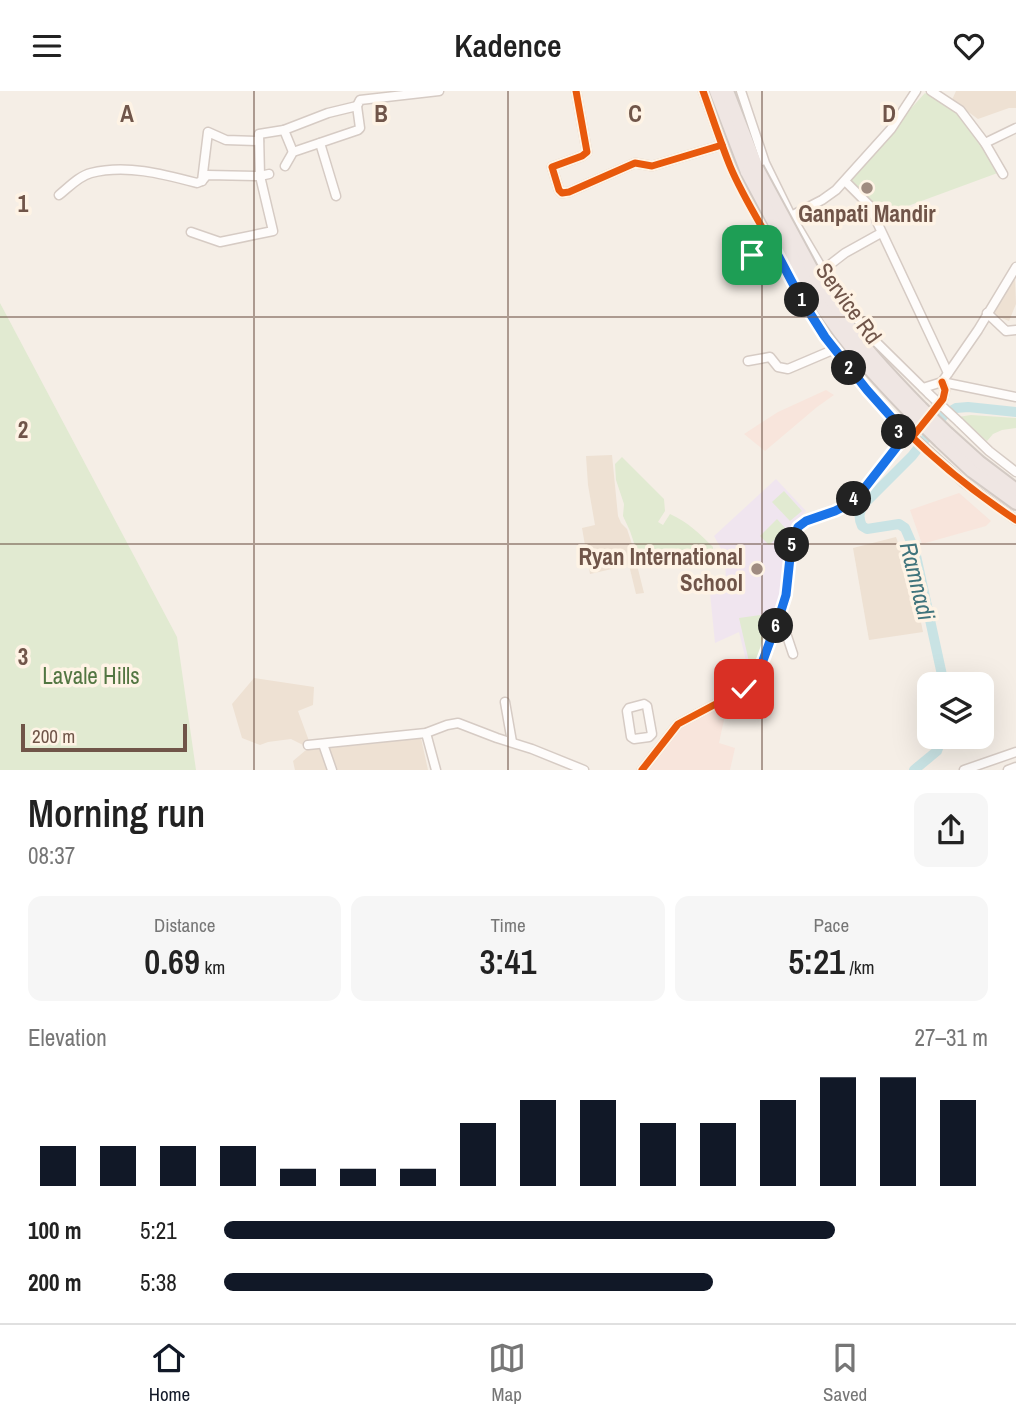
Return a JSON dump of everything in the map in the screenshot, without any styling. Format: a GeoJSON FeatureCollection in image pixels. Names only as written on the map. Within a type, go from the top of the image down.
{"type":"FeatureCollection","features":[{"type":"Feature","properties":{"kind":"highway"},"geometry":{"type":"LineString","coordinates":[[716,91],[752,170],[812,272],[858,340],[917,412],[972,471],[1016,503]]}},
{"type":"Feature","properties":{"kind":"highway"},"geometry":{"type":"LineString","coordinates":[[727,91],[752,170]]}},
{"type":"Feature","properties":{"kind":"highway"},"geometry":{"type":"LineString","coordinates":[[944,438],[1016,490]]}},
{"type":"Feature","properties":{"kind":"street"},"geometry":{"type":"LineString","coordinates":[[285,166],[293,152],[358,130],[357,106],[360,100],[439,91]]}},
{"type":"Feature","properties":{"kind":"street"},"geometry":{"type":"LineString","coordinates":[[576,91],[587,152],[552,167],[562,193],[635,163],[652,166],[722,145]]}},
{"type":"Feature","properties":{"kind":"street"},"geometry":{"type":"LineString","coordinates":[[703,91],[735,177],[801,299],[835,349],[892,418],[963,482],[1016,520]]}},
{"type":"Feature","properties":{"kind":"street","name":"Service Rd"},"geometry":{"type":"LineString","coordinates":[[741,91],[765,163],[791,216],[812,272],[867,333],[926,391],[989,451],[1016,472]]}},
{"type":"Feature","properties":{"kind":"street"},"geometry":{"type":"LineString","coordinates":[[764,230],[836,190],[891,129],[916,91]]}},
{"type":"Feature","properties":{"kind":"street"},"geometry":{"type":"LineString","coordinates":[[931,91],[960,110],[985,143],[1003,174]]}},
{"type":"Feature","properties":{"kind":"street"},"geometry":{"type":"LineString","coordinates":[[191,232],[220,242],[272,231],[259,134],[357,106]]}},
{"type":"Feature","properties":{"kind":"street"},"geometry":{"type":"LineString","coordinates":[[985,143],[1016,128]]}},
{"type":"Feature","properties":{"kind":"street"},"geometry":{"type":"LineString","coordinates":[[284,129],[293,152]]}},
{"type":"Feature","properties":{"kind":"street"},"geometry":{"type":"LineString","coordinates":[[202,181],[208,132],[226,140],[259,141]]}},
{"type":"Feature","properties":{"kind":"street"},"geometry":{"type":"LineString","coordinates":[[320,143],[336,196]]}},
{"type":"Feature","properties":{"kind":"street"},"geometry":{"type":"LineString","coordinates":[[59,195],[73,182],[91,173],[130,169],[197,183],[207,175],[264,175]]}},
{"type":"Feature","properties":{"kind":"street"},"geometry":{"type":"LineString","coordinates":[[845,181],[869,205],[948,373]]}},
{"type":"Feature","properties":{"kind":"street"},"geometry":{"type":"LineString","coordinates":[[812,272],[881,233]]}},
{"type":"Feature","properties":{"kind":"street"},"geometry":{"type":"LineString","coordinates":[[752,255],[773,246]]}},
{"type":"Feature","properties":{"kind":"street"},"geometry":{"type":"LineString","coordinates":[[926,391],[942,382],[978,330],[1016,267]]}},
{"type":"Feature","properties":{"kind":"street"},"geometry":{"type":"LineString","coordinates":[[986,313],[1006,331],[1016,330]]}},
{"type":"Feature","properties":{"kind":"street"},"geometry":{"type":"LineString","coordinates":[[748,361],[770,357],[778,367],[788,369],[835,349]]}},
{"type":"Feature","properties":{"kind":"street"},"geometry":{"type":"LineString","coordinates":[[942,382],[1016,397]]}},
{"type":"Feature","properties":{"kind":"street"},"geometry":{"type":"LineString","coordinates":[[642,770],[678,724],[752,684],[764,661],[786,595],[791,548],[798,527],[806,521],[849,504],[860,494],[899,444],[914,435],[943,399],[945,390],[942,382]]}},
{"type":"Feature","properties":{"kind":"street"},"geometry":{"type":"LineString","coordinates":[[892,418],[892,423],[900,435],[899,444]]}},
{"type":"Feature","properties":{"kind":"street"},"geometry":{"type":"LineString","coordinates":[[780,615],[793,654]]}},
{"type":"Feature","properties":{"kind":"street"},"geometry":{"type":"LineString","coordinates":[[505,702],[512,742]]}},
{"type":"Feature","properties":{"kind":"street"},"geometry":{"type":"LineString","coordinates":[[651,728],[651,736],[632,739],[628,709],[646,705],[651,728],[664,740]]}},
{"type":"Feature","properties":{"kind":"street"},"geometry":{"type":"LineString","coordinates":[[308,745],[426,733],[458,723],[532,748],[580,769]]}},
{"type":"Feature","properties":{"kind":"street"},"geometry":{"type":"LineString","coordinates":[[426,733],[436,770]]}},
{"type":"Feature","properties":{"kind":"street"},"geometry":{"type":"LineString","coordinates":[[323,744],[332,770]]}},
{"type":"Feature","properties":{"kind":"street"},"geometry":{"type":"LineString","coordinates":[[964,770],[1016,752]]}},
{"type":"Feature","properties":{"kind":"street"},"geometry":{"type":"LineString","coordinates":[[1008,770],[1016,767]]}},
{"type":"Feature","properties":{"kind":"shaded area"},"geometry":{"type":"Polygon","coordinates":[[[956,91],[1016,91],[1016,108],[978,119],[952,100],[956,91]]]}},
{"type":"Feature","properties":{"kind":"shaded area"},"geometry":{"type":"Polygon","coordinates":[[[1015,279],[1016,304],[1009,321],[991,314],[1015,279]]]}},
{"type":"Feature","properties":{"kind":"shaded area"},"geometry":{"type":"Polygon","coordinates":[[[826,390],[834,395],[765,451],[744,434],[778,412],[826,390]]]}},
{"type":"Feature","properties":{"kind":"shaded area"},"geometry":{"type":"Polygon","coordinates":[[[612,455],[618,516],[627,529],[644,593],[636,594],[629,565],[590,574],[582,528],[595,525],[586,456],[612,455]]]}},
{"type":"Feature","properties":{"kind":"shaded area","name":"Ryan International School"},"geometry":{"type":"Polygon","coordinates":[[[776,479],[806,511],[795,523],[786,584],[756,677],[751,680],[739,632],[715,643],[709,583],[726,581],[725,556],[714,536],[776,479]]]}},
{"type":"Feature","properties":{"kind":"shaded area"},"geometry":{"type":"Polygon","coordinates":[[[959,493],[991,521],[986,526],[922,544],[910,510],[959,493]]]}},
{"type":"Feature","properties":{"kind":"shaded area"},"geometry":{"type":"Polygon","coordinates":[[[896,537],[915,592],[923,632],[869,640],[853,548],[896,537]]]}},
{"type":"Feature","properties":{"kind":"shaded area"},"geometry":{"type":"Polygon","coordinates":[[[254,678],[314,687],[313,705],[298,711],[309,741],[303,745],[291,739],[260,745],[242,738],[232,704],[254,678]]]}},
{"type":"Feature","properties":{"kind":"shaded area"},"geometry":{"type":"Polygon","coordinates":[[[728,701],[719,743],[735,748],[730,770],[645,770],[683,723],[728,701]]]}},
{"type":"Feature","properties":{"kind":"shaded area"},"geometry":{"type":"Polygon","coordinates":[[[421,738],[428,770],[295,770],[293,761],[306,750],[380,743],[380,740],[421,738]]]}},
{"type":"Feature","properties":{"kind":"green space"},"geometry":{"type":"Polygon","coordinates":[[[925,93],[948,104],[967,121],[1003,171],[878,217],[845,181],[925,93]]]}},
{"type":"Feature","properties":{"kind":"green space","name":"Lavale Hills"},"geometry":{"type":"Polygon","coordinates":[[[0,303],[177,637],[196,770],[0,770],[0,303]]]}},
{"type":"Feature","properties":{"kind":"green space"},"geometry":{"type":"Polygon","coordinates":[[[971,415],[1016,418],[1016,428],[993,434],[987,441],[958,417],[971,415]]]}},
{"type":"Feature","properties":{"kind":"green space"},"geometry":{"type":"Polygon","coordinates":[[[622,457],[664,499],[665,511],[658,522],[663,525],[670,514],[676,517],[703,537],[713,547],[713,551],[640,561],[623,516],[624,504],[616,480],[615,464],[622,457]]]}},
{"type":"Feature","properties":{"kind":"green space"},"geometry":{"type":"Polygon","coordinates":[[[784,491],[802,511],[790,521],[772,502],[784,491]]]}},
{"type":"Feature","properties":{"kind":"green space"},"geometry":{"type":"Polygon","coordinates":[[[777,519],[786,529],[769,545],[760,536],[777,519]]]}},
{"type":"Feature","properties":{"kind":"green space"},"geometry":{"type":"Polygon","coordinates":[[[775,613],[756,666],[750,666],[739,618],[775,613]]]}},
{"type":"Feature","properties":{"kind":"waterway","name":"Ramnadi"},"geometry":{"type":"LineString","coordinates":[[941,672],[915,551],[905,528],[899,524],[867,529],[862,526],[860,512],[864,504],[912,456],[944,415],[956,408],[968,407],[1016,412]]}},
{"type":"Feature","properties":{"kind":"waterway","name":"Ramnadi"},"geometry":{"type":"LineString","coordinates":[[914,770],[938,749]]}},
{"type":"Feature","properties":{"kind":"cycle path"},"geometry":{"type":"LineString","coordinates":[[576,91],[587,152],[552,167],[562,193],[635,163],[652,166],[722,145]]}},
{"type":"Feature","properties":{"kind":"cycle path"},"geometry":{"type":"LineString","coordinates":[[703,91],[740,188],[799,295],[826,337],[889,414],[937,460],[1016,520]]}},
{"type":"Feature","properties":{"kind":"cycle path"},"geometry":{"type":"LineString","coordinates":[[642,770],[678,724],[752,684],[757,677],[786,595],[791,548],[798,527],[806,521],[849,504],[860,494],[899,444],[914,435],[943,399],[945,390],[942,382]]}},
{"type":"Feature","properties":{"kind":"place","name":"Ganpati Mandir"},"geometry":{"type":"Point","coordinates":[867,188]}},
{"type":"Feature","properties":{"kind":"place","name":"Ryan International School"},"geometry":{"type":"Point","coordinates":[757,569]}},
{"type":"Feature","properties":{"kind":"route"},"geometry":{"type":"LineString","coordinates":[[744,689],[757,677],[770,645],[786,595],[791,548],[798,527],[806,521],[849,504],[860,494],[901,439],[891,421],[892,418],[825,337],[773,246],[752,255]]}}]}
